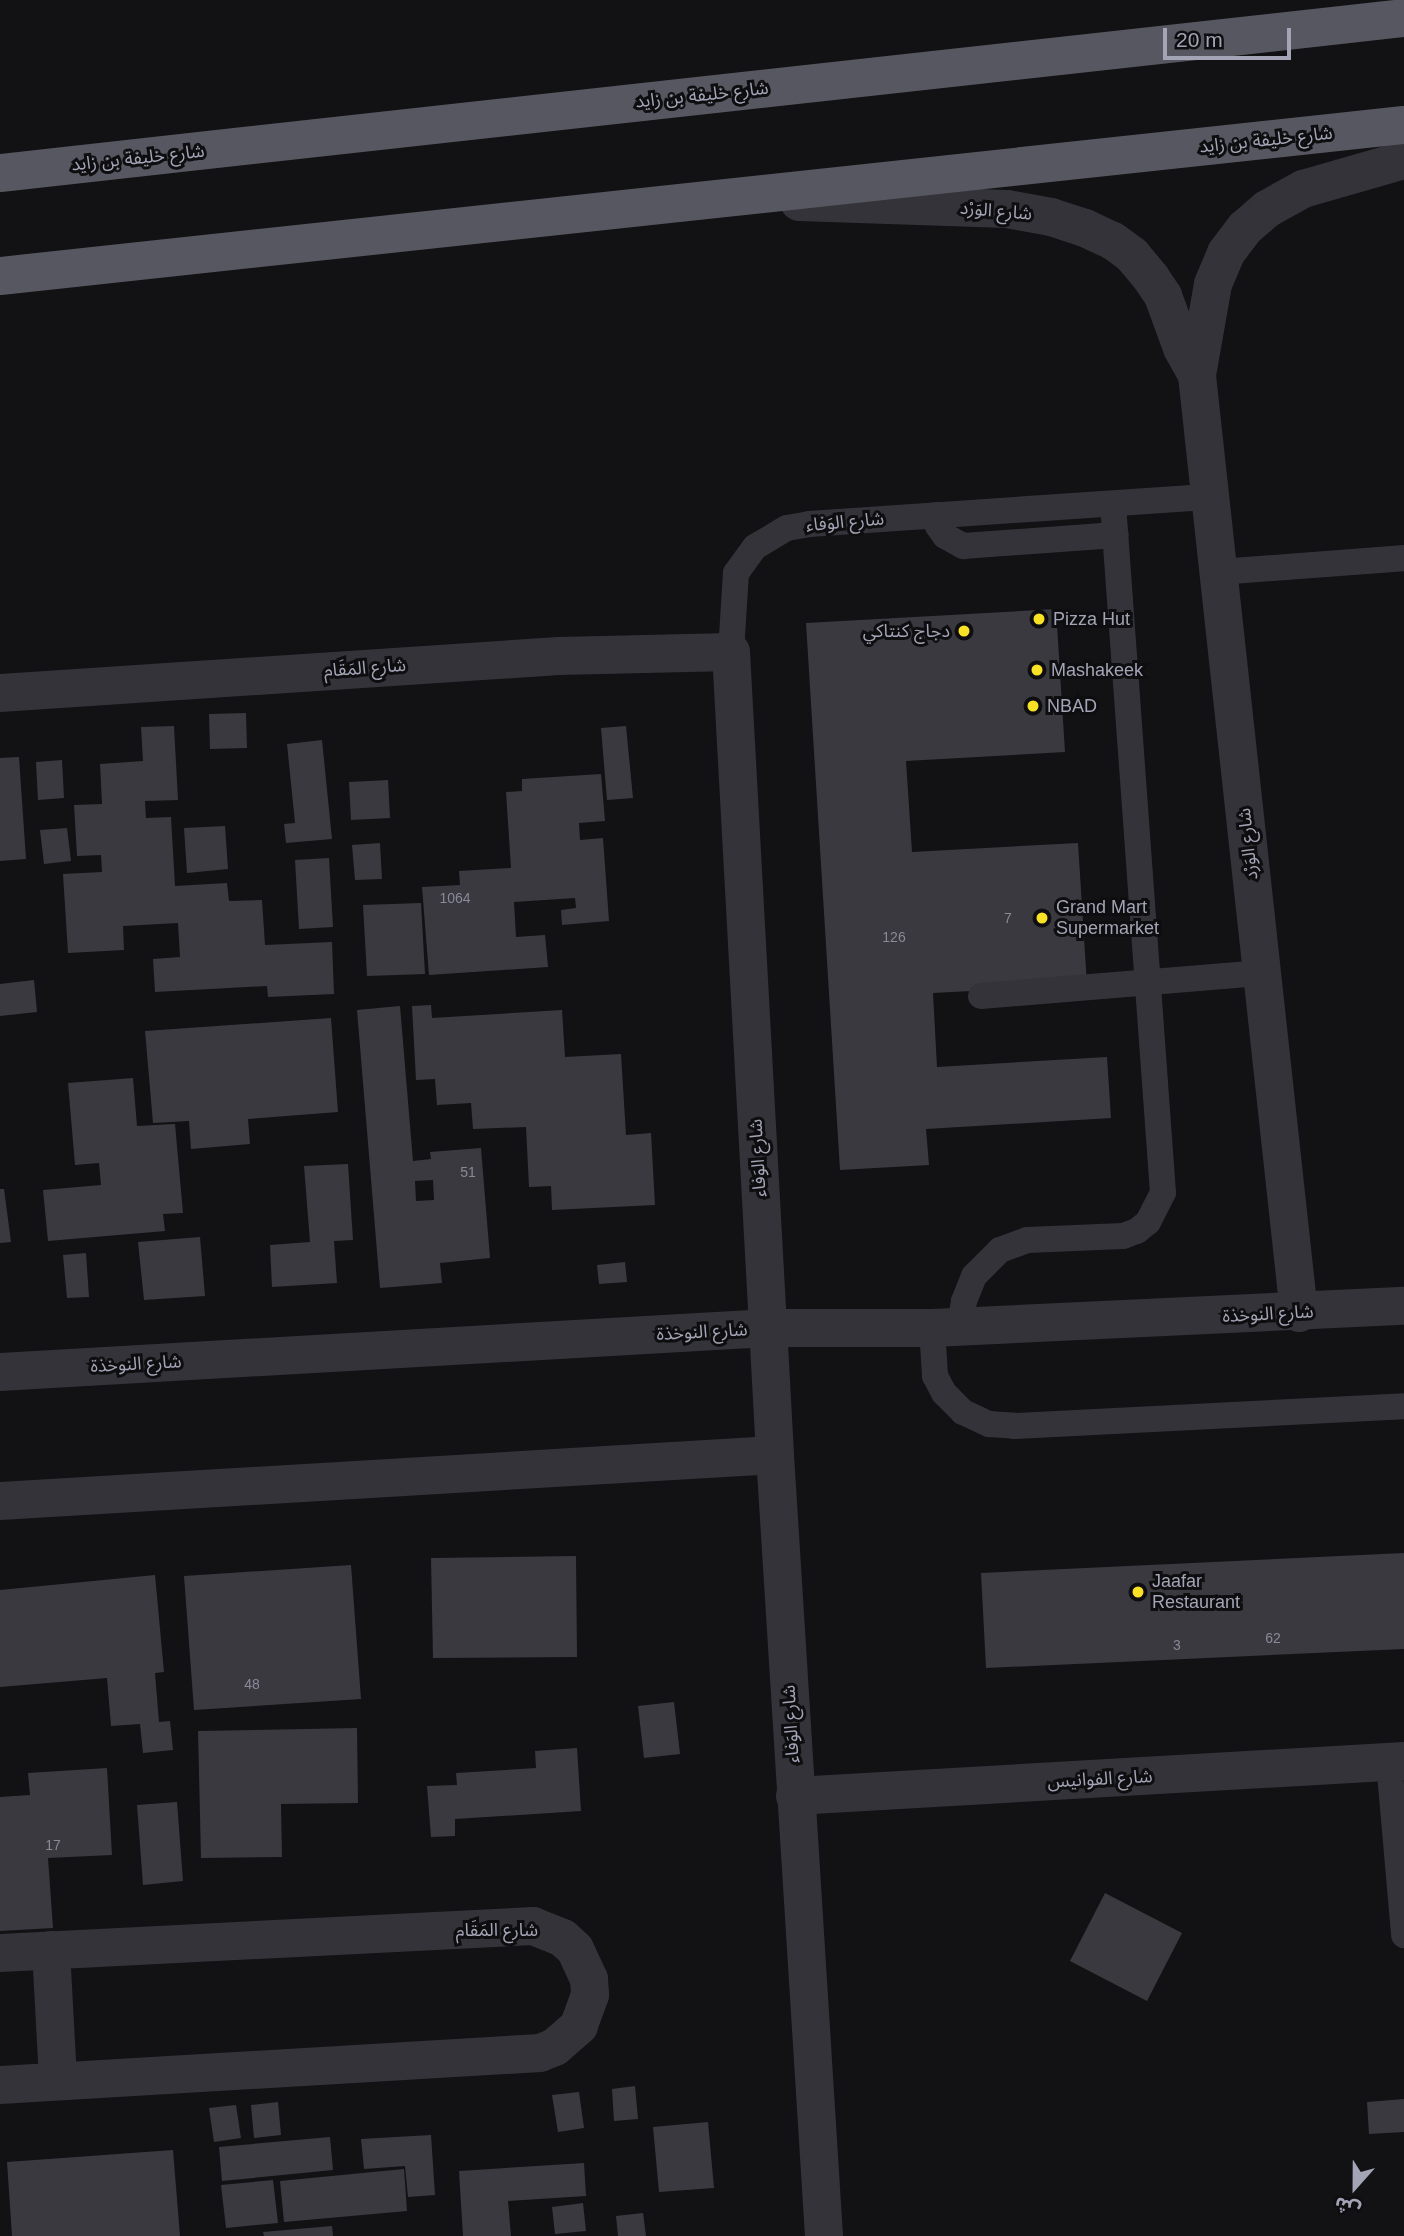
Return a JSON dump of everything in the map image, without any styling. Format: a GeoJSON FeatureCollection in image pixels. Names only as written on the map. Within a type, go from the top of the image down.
{"type":"FeatureCollection","features":[{"type":"Feature","properties":{"kind":"highway","name":"شارع خليفة بن زايد"},"geometry":{"type":"LineString","coordinates":[[0,173],[1404,18]]}},
{"type":"Feature","properties":{"kind":"highway","name":"شارع خليفة بن زايد"},"geometry":{"type":"LineString","coordinates":[[0,276],[1404,125]]}},
{"type":"Feature","properties":{"kind":"street","name":"شارع الوَرْد"},"geometry":{"type":"LineString","coordinates":[[1298,1313],[1197,375],[1213,284],[1226,253],[1245,229],[1267,209],[1303,189],[1404,160]]}},
{"type":"Feature","properties":{"kind":"street","name":"شارع الوَرْد"},"geometry":{"type":"LineString","coordinates":[[712,199],[1007,209],[1051,217],[1085,228],[1122,248],[1151,278],[1163,296],[1182,348],[1197,375]]}},
{"type":"Feature","properties":{"kind":"street","name":"شارع المَقَام"},"geometry":{"type":"LineString","coordinates":[[0,693],[559,656],[731,652]]}},
{"type":"Feature","properties":{"kind":"street","name":"شارع الوَفاء"},"geometry":{"type":"LineString","coordinates":[[731,652],[795,1796],[824,2236]]}},
{"type":"Feature","properties":{"kind":"street","name":"شارع النوخذة"},"geometry":{"type":"LineString","coordinates":[[0,1372],[768,1328],[946,1327],[1404,1307]]}},
{"type":"Feature","properties":{"kind":"street"},"geometry":{"type":"LineString","coordinates":[[0,1501],[775,1455]]}},
{"type":"Feature","properties":{"kind":"street","name":"شارع الفوانيس"},"geometry":{"type":"LineString","coordinates":[[795,1796],[1397,1761]]}},
{"type":"Feature","properties":{"kind":"street","name":"شارع المَقَام"},"geometry":{"type":"LineString","coordinates":[[0,1953],[533,1926],[563,1938],[580,1956],[589,1979],[588,2003],[579,2026],[562,2043],[540,2053],[0,2085]]}},
{"type":"Feature","properties":{"kind":"street"},"geometry":{"type":"LineString","coordinates":[[51,1950],[58,2081]]}},
{"type":"Feature","properties":{"kind":"lane","name":"شارع الوَفاء"},"geometry":{"type":"LineString","coordinates":[[731,652],[736,573],[755,547],[787,528],[809,524],[1210,497]]}},
{"type":"Feature","properties":{"kind":"lane"},"geometry":{"type":"LineString","coordinates":[[1113,504],[1164,1177],[1157,1207],[1138,1231],[1123,1236],[1027,1240],[1000,1250],[974,1276],[964,1301],[946,1327],[935,1376],[944,1393],[963,1412],[989,1424],[1015,1426],[1404,1406]]}},
{"type":"Feature","properties":{"kind":"lane"},"geometry":{"type":"LineString","coordinates":[[937,515],[938,526],[945,536],[963,547],[1115,535]]}},
{"type":"Feature","properties":{"kind":"lane"},"geometry":{"type":"LineString","coordinates":[[1219,572],[1404,558]]}},
{"type":"Feature","properties":{"kind":"lane"},"geometry":{"type":"LineString","coordinates":[[981,996],[1262,973]]}},
{"type":"Feature","properties":{"kind":"lane"},"geometry":{"type":"LineString","coordinates":[[1397,1761],[1404,1935]]}},
{"type":"Feature","properties":{"kind":"building"},"geometry":{"type":"Polygon","coordinates":[[[1056,609],[1065,752],[906,761],[912,852],[1078,843],[1087,985],[933,993],[937,1067],[1107,1057],[1111,1118],[926,1129],[929,1165],[840,1170],[806,623],[1056,609]]]}},
{"type":"Feature","properties":{"kind":"building"},"geometry":{"type":"Polygon","coordinates":[[[246,713],[247,748],[210,749],[209,714],[246,713]]]}},
{"type":"Feature","properties":{"kind":"building"},"geometry":{"type":"Polygon","coordinates":[[[174,726],[178,800],[145,801],[146,818],[171,817],[175,886],[227,883],[229,901],[262,900],[265,945],[332,942],[334,994],[268,997],[267,986],[155,992],[153,959],[180,957],[178,923],[123,926],[124,950],[68,953],[63,874],[102,872],[101,855],[77,856],[74,805],[102,804],[100,764],[143,761],[141,727],[174,726]]]}},
{"type":"Feature","properties":{"kind":"building"},"geometry":{"type":"Polygon","coordinates":[[[626,726],[633,798],[607,800],[601,728],[626,726]]]}},
{"type":"Feature","properties":{"kind":"building"},"geometry":{"type":"Polygon","coordinates":[[[322,740],[332,839],[286,843],[284,824],[295,823],[287,744],[322,740]]]}},
{"type":"Feature","properties":{"kind":"building"},"geometry":{"type":"Polygon","coordinates":[[[19,757],[26,859],[0,861],[0,758],[19,757]]]}},
{"type":"Feature","properties":{"kind":"building"},"geometry":{"type":"Polygon","coordinates":[[[62,760],[64,798],[38,800],[36,762],[62,760]]]}},
{"type":"Feature","properties":{"kind":"building"},"geometry":{"type":"Polygon","coordinates":[[[601,774],[605,821],[579,823],[580,840],[603,838],[609,921],[562,925],[561,910],[576,908],[575,898],[514,902],[516,937],[545,935],[548,967],[429,975],[422,887],[460,885],[459,871],[511,868],[506,792],[522,791],[522,779],[601,774]]]}},
{"type":"Feature","properties":{"kind":"building"},"geometry":{"type":"Polygon","coordinates":[[[388,780],[390,818],[351,820],[349,782],[388,780]]]}},
{"type":"Feature","properties":{"kind":"building"},"geometry":{"type":"Polygon","coordinates":[[[225,826],[228,869],[187,873],[184,828],[225,826]]]}},
{"type":"Feature","properties":{"kind":"building"},"geometry":{"type":"Polygon","coordinates":[[[67,828],[71,861],[44,864],[40,830],[67,828]]]}},
{"type":"Feature","properties":{"kind":"building"},"geometry":{"type":"Polygon","coordinates":[[[380,843],[382,879],[355,880],[352,845],[380,843]]]}},
{"type":"Feature","properties":{"kind":"building"},"geometry":{"type":"Polygon","coordinates":[[[329,858],[333,927],[299,929],[295,860],[329,858]]]}},
{"type":"Feature","properties":{"kind":"building"},"geometry":{"type":"Polygon","coordinates":[[[421,903],[425,974],[367,976],[363,905],[421,903]]]}},
{"type":"Feature","properties":{"kind":"building"},"geometry":{"type":"Polygon","coordinates":[[[34,980],[37,1012],[0,1016],[0,984],[34,980]]]}},
{"type":"Feature","properties":{"kind":"building"},"geometry":{"type":"Polygon","coordinates":[[[431,1005],[432,1018],[562,1010],[565,1057],[621,1054],[626,1135],[651,1133],[655,1205],[552,1210],[551,1186],[529,1187],[526,1127],[473,1129],[471,1103],[437,1105],[435,1079],[416,1080],[412,1006],[431,1005]]]}},
{"type":"Feature","properties":{"kind":"building"},"geometry":{"type":"Polygon","coordinates":[[[400,1006],[413,1161],[431,1159],[430,1152],[481,1148],[490,1258],[440,1263],[442,1283],[380,1288],[357,1010],[400,1006]],[[433,1180],[415,1181],[416,1201],[434,1200],[433,1180]]]}},
{"type":"Feature","properties":{"kind":"building"},"geometry":{"type":"Polygon","coordinates":[[[331,1018],[338,1112],[248,1119],[250,1144],[191,1149],[189,1121],[153,1123],[145,1031],[331,1018]]]}},
{"type":"Feature","properties":{"kind":"building"},"geometry":{"type":"Polygon","coordinates":[[[133,1078],[137,1126],[175,1124],[183,1213],[163,1214],[165,1231],[48,1241],[43,1190],[101,1185],[99,1163],[75,1165],[68,1083],[133,1078]]]}},
{"type":"Feature","properties":{"kind":"building"},"geometry":{"type":"Polygon","coordinates":[[[348,1164],[353,1240],[334,1241],[337,1283],[272,1287],[270,1245],[310,1242],[304,1166],[348,1164]]]}},
{"type":"Feature","properties":{"kind":"building"},"geometry":{"type":"Polygon","coordinates":[[[0,1189],[4,1189],[11,1242],[0,1243],[0,1189]]]}},
{"type":"Feature","properties":{"kind":"building"},"geometry":{"type":"Polygon","coordinates":[[[200,1237],[205,1296],[144,1300],[138,1242],[200,1237]]]}},
{"type":"Feature","properties":{"kind":"building"},"geometry":{"type":"Polygon","coordinates":[[[86,1253],[89,1297],[67,1298],[63,1255],[86,1253]]]}},
{"type":"Feature","properties":{"kind":"building"},"geometry":{"type":"Polygon","coordinates":[[[625,1262],[627,1282],[599,1284],[597,1265],[625,1262]]]}},
{"type":"Feature","properties":{"kind":"building"},"geometry":{"type":"Polygon","coordinates":[[[1404,1553],[1404,1649],[986,1668],[981,1573],[1404,1553]]]}},
{"type":"Feature","properties":{"kind":"building"},"geometry":{"type":"Polygon","coordinates":[[[576,1556],[577,1657],[433,1658],[431,1558],[576,1556]]]}},
{"type":"Feature","properties":{"kind":"building"},"geometry":{"type":"Polygon","coordinates":[[[351,1565],[361,1699],[194,1710],[184,1576],[351,1565]]]}},
{"type":"Feature","properties":{"kind":"building"},"geometry":{"type":"Polygon","coordinates":[[[155,1575],[164,1672],[155,1673],[159,1722],[170,1721],[173,1750],[143,1753],[140,1724],[111,1726],[107,1678],[0,1687],[0,1590],[155,1575]]]}},
{"type":"Feature","properties":{"kind":"building"},"geometry":{"type":"Polygon","coordinates":[[[674,1702],[680,1754],[644,1758],[638,1706],[674,1702]]]}},
{"type":"Feature","properties":{"kind":"building"},"geometry":{"type":"Polygon","coordinates":[[[357,1728],[358,1803],[281,1804],[282,1857],[201,1858],[198,1731],[357,1728]]]}},
{"type":"Feature","properties":{"kind":"building"},"geometry":{"type":"Polygon","coordinates":[[[577,1748],[581,1811],[455,1819],[455,1836],[431,1837],[427,1786],[457,1785],[456,1773],[536,1768],[535,1751],[577,1748]]]}},
{"type":"Feature","properties":{"kind":"building"},"geometry":{"type":"Polygon","coordinates":[[[107,1768],[112,1855],[48,1858],[53,1928],[0,1931],[0,1797],[30,1795],[28,1773],[107,1768]]]}},
{"type":"Feature","properties":{"kind":"building"},"geometry":{"type":"Polygon","coordinates":[[[177,1802],[183,1881],[143,1885],[137,1805],[177,1802]]]}},
{"type":"Feature","properties":{"kind":"building"},"geometry":{"type":"Polygon","coordinates":[[[1105,1893],[1182,1933],[1147,2001],[1070,1961],[1105,1893]]]}},
{"type":"Feature","properties":{"kind":"building"},"geometry":{"type":"Polygon","coordinates":[[[635,2086],[638,2119],[614,2121],[612,2089],[635,2086]]]}},
{"type":"Feature","properties":{"kind":"building"},"geometry":{"type":"Polygon","coordinates":[[[579,2092],[584,2128],[558,2132],[552,2095],[579,2092]]]}},
{"type":"Feature","properties":{"kind":"building"},"geometry":{"type":"Polygon","coordinates":[[[1404,2099],[1404,2132],[1369,2134],[1367,2102],[1404,2099]]]}},
{"type":"Feature","properties":{"kind":"building"},"geometry":{"type":"Polygon","coordinates":[[[278,2102],[281,2135],[254,2138],[251,2105],[278,2102]]]}},
{"type":"Feature","properties":{"kind":"building"},"geometry":{"type":"Polygon","coordinates":[[[236,2105],[241,2138],[214,2142],[209,2108],[236,2105]]]}},
{"type":"Feature","properties":{"kind":"building"},"geometry":{"type":"Polygon","coordinates":[[[708,2122],[714,2188],[659,2192],[653,2127],[708,2122]]]}},
{"type":"Feature","properties":{"kind":"building"},"geometry":{"type":"Polygon","coordinates":[[[431,2135],[435,2195],[408,2197],[405,2166],[364,2169],[361,2139],[431,2135]]]}},
{"type":"Feature","properties":{"kind":"building"},"geometry":{"type":"Polygon","coordinates":[[[330,2137],[333,2170],[222,2181],[219,2147],[330,2137]]]}},
{"type":"Feature","properties":{"kind":"building"},"geometry":{"type":"Polygon","coordinates":[[[173,2150],[180,2236],[12,2236],[7,2162],[173,2150]]]}},
{"type":"Feature","properties":{"kind":"building"},"geometry":{"type":"Polygon","coordinates":[[[584,2163],[586,2196],[508,2201],[511,2236],[463,2236],[459,2171],[584,2163]]]}},
{"type":"Feature","properties":{"kind":"building"},"geometry":{"type":"Polygon","coordinates":[[[404,2169],[407,2211],[284,2222],[280,2181],[404,2169]]]}},
{"type":"Feature","properties":{"kind":"building"},"geometry":{"type":"Polygon","coordinates":[[[273,2180],[278,2223],[226,2228],[221,2185],[273,2180]]]}},
{"type":"Feature","properties":{"kind":"building"},"geometry":{"type":"Polygon","coordinates":[[[583,2203],[586,2231],[555,2234],[552,2207],[583,2203]]]}},
{"type":"Feature","properties":{"kind":"building"},"geometry":{"type":"Polygon","coordinates":[[[643,2213],[646,2236],[618,2236],[616,2216],[643,2213]]]}},
{"type":"Feature","properties":{"kind":"building"},"geometry":{"type":"Polygon","coordinates":[[[332,2226],[333,2236],[264,2236],[263,2232],[332,2226]]]}},
{"type":"Feature","properties":{"kind":"place","name":"Pizza Hut"},"geometry":{"type":"Point","coordinates":[1039,619]}},
{"type":"Feature","properties":{"kind":"place","name":"دجاج كنتاكي"},"geometry":{"type":"Point","coordinates":[964,631]}},
{"type":"Feature","properties":{"kind":"place","name":"Mashakeek"},"geometry":{"type":"Point","coordinates":[1037,670]}},
{"type":"Feature","properties":{"kind":"place","name":"NBAD"},"geometry":{"type":"Point","coordinates":[1033,706]}},
{"type":"Feature","properties":{"kind":"place","name":"Grand Mart Supermarket"},"geometry":{"type":"Point","coordinates":[1042,918]}},
{"type":"Feature","properties":{"kind":"place","name":"Jaafar Restaurant"},"geometry":{"type":"Point","coordinates":[1138,1592]}}]}
